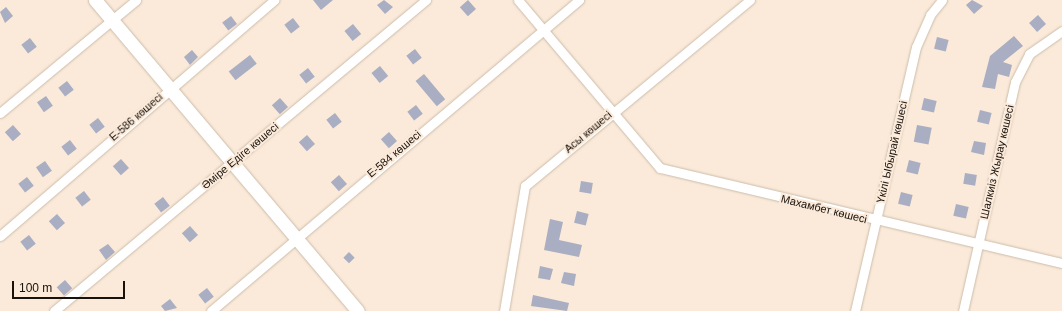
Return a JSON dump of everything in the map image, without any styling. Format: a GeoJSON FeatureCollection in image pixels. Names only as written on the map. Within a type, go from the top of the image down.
{"type":"FeatureCollection","features":[{"type":"Feature","properties":{"kind":"street"},"geometry":{"type":"LineString","coordinates":[[95,0],[111,20],[171,86],[358,311]]}},
{"type":"Feature","properties":{"kind":"street"},"geometry":{"type":"LineString","coordinates":[[0,113],[136,0]]}},
{"type":"Feature","properties":{"kind":"street","name":"Е-586 көшесі"},"geometry":{"type":"LineString","coordinates":[[0,236],[171,86],[274,0]]}},
{"type":"Feature","properties":{"kind":"street","name":"Әміре Едіге көшесі"},"geometry":{"type":"LineString","coordinates":[[54,311],[426,0]]}},
{"type":"Feature","properties":{"kind":"street","name":"Махамбет көшесі"},"geometry":{"type":"LineString","coordinates":[[518,0],[660,168],[876,222],[1062,263]]}},
{"type":"Feature","properties":{"kind":"street","name":"Е-584 көшесі"},"geometry":{"type":"LineString","coordinates":[[211,311],[297,236],[579,0]]}},
{"type":"Feature","properties":{"kind":"street","name":"Асы көшесі"},"geometry":{"type":"LineString","coordinates":[[504,311],[525,186],[613,111],[750,0]]}},
{"type":"Feature","properties":{"kind":"street","name":"Үкілі Ыбырай көшесі"},"geometry":{"type":"LineString","coordinates":[[855,311],[916,47],[930,15],[942,0]]}},
{"type":"Feature","properties":{"kind":"street","name":"Шалкиіз Жырау көшесі"},"geometry":{"type":"LineString","coordinates":[[963,311],[1015,82],[1030,54],[1062,31]]}},
{"type":"Feature","properties":{"kind":"building"},"geometry":{"type":"Polygon","coordinates":[[[313,0],[333,0],[321,10],[313,0]]]}},
{"type":"Feature","properties":{"kind":"building"},"geometry":{"type":"Polygon","coordinates":[[[384,0],[393,7],[385,14],[377,5],[384,0]]]}},
{"type":"Feature","properties":{"kind":"building"},"geometry":{"type":"Polygon","coordinates":[[[468,0],[476,9],[468,16],[460,7],[468,0]]]}},
{"type":"Feature","properties":{"kind":"building"},"geometry":{"type":"Polygon","coordinates":[[[972,0],[983,6],[974,14],[966,5],[972,0]]]}},
{"type":"Feature","properties":{"kind":"building"},"geometry":{"type":"Polygon","coordinates":[[[6,7],[13,16],[5,23],[0,12],[6,7]]]}},
{"type":"Feature","properties":{"kind":"building"},"geometry":{"type":"Polygon","coordinates":[[[1038,15],[1046,24],[1037,32],[1029,23],[1038,15]]]}},
{"type":"Feature","properties":{"kind":"building"},"geometry":{"type":"Polygon","coordinates":[[[231,16],[237,24],[228,31],[222,23],[231,16]]]}},
{"type":"Feature","properties":{"kind":"building"},"geometry":{"type":"Polygon","coordinates":[[[293,18],[300,27],[291,33],[284,25],[293,18]]]}},
{"type":"Feature","properties":{"kind":"building"},"geometry":{"type":"Polygon","coordinates":[[[353,24],[361,34],[353,41],[344,31],[353,24]]]}},
{"type":"Feature","properties":{"kind":"building"},"geometry":{"type":"Polygon","coordinates":[[[1014,36],[1023,46],[1003,62],[1012,65],[1009,77],[998,74],[995,89],[982,87],[990,56],[1014,36]]]}},
{"type":"Feature","properties":{"kind":"building"},"geometry":{"type":"Polygon","coordinates":[[[937,37],[949,40],[946,52],[934,49],[937,37]]]}},
{"type":"Feature","properties":{"kind":"building"},"geometry":{"type":"Polygon","coordinates":[[[30,38],[37,47],[28,53],[21,45],[30,38]]]}},
{"type":"Feature","properties":{"kind":"building"},"geometry":{"type":"Polygon","coordinates":[[[415,49],[422,58],[413,64],[406,56],[415,49]]]}},
{"type":"Feature","properties":{"kind":"building"},"geometry":{"type":"Polygon","coordinates":[[[192,50],[198,57],[190,65],[184,57],[192,50]]]}},
{"type":"Feature","properties":{"kind":"building"},"geometry":{"type":"Polygon","coordinates":[[[250,55],[257,64],[235,80],[229,72],[250,55]]]}},
{"type":"Feature","properties":{"kind":"building"},"geometry":{"type":"Polygon","coordinates":[[[380,66],[388,76],[380,83],[371,73],[380,66]]]}},
{"type":"Feature","properties":{"kind":"building"},"geometry":{"type":"Polygon","coordinates":[[[308,68],[315,77],[306,83],[299,75],[308,68]]]}},
{"type":"Feature","properties":{"kind":"building"},"geometry":{"type":"Polygon","coordinates":[[[424,74],[445,99],[437,106],[416,81],[424,74]]]}},
{"type":"Feature","properties":{"kind":"building"},"geometry":{"type":"Polygon","coordinates":[[[67,81],[74,90],[65,96],[58,88],[67,81]]]}},
{"type":"Feature","properties":{"kind":"building"},"geometry":{"type":"Polygon","coordinates":[[[46,96],[53,106],[44,112],[37,102],[46,96]]]}},
{"type":"Feature","properties":{"kind":"building"},"geometry":{"type":"Polygon","coordinates":[[[280,98],[288,107],[280,114],[272,105],[280,98]]]}},
{"type":"Feature","properties":{"kind":"building"},"geometry":{"type":"Polygon","coordinates":[[[924,98],[937,101],[934,113],[921,110],[924,98]]]}},
{"type":"Feature","properties":{"kind":"building"},"geometry":{"type":"Polygon","coordinates":[[[416,105],[423,114],[414,120],[407,112],[416,105]]]}},
{"type":"Feature","properties":{"kind":"building"},"geometry":{"type":"Polygon","coordinates":[[[980,110],[992,113],[989,125],[977,122],[980,110]]]}},
{"type":"Feature","properties":{"kind":"building"},"geometry":{"type":"Polygon","coordinates":[[[335,113],[342,122],[333,128],[326,120],[335,113]]]}},
{"type":"Feature","properties":{"kind":"building"},"geometry":{"type":"Polygon","coordinates":[[[98,118],[105,127],[96,133],[89,125],[98,118]]]}},
{"type":"Feature","properties":{"kind":"building"},"geometry":{"type":"Polygon","coordinates":[[[13,125],[21,134],[13,141],[5,132],[13,125]]]}},
{"type":"Feature","properties":{"kind":"building"},"geometry":{"type":"Polygon","coordinates":[[[917,125],[932,128],[928,145],[914,142],[917,125]]]}},
{"type":"Feature","properties":{"kind":"building"},"geometry":{"type":"Polygon","coordinates":[[[389,132],[397,141],[389,148],[381,139],[389,132]]]}},
{"type":"Feature","properties":{"kind":"building"},"geometry":{"type":"Polygon","coordinates":[[[307,135],[315,144],[307,151],[299,142],[307,135]]]}},
{"type":"Feature","properties":{"kind":"building"},"geometry":{"type":"Polygon","coordinates":[[[70,140],[77,149],[68,155],[61,147],[70,140]]]}},
{"type":"Feature","properties":{"kind":"building"},"geometry":{"type":"Polygon","coordinates":[[[974,141],[986,143],[984,155],[971,152],[974,141]]]}},
{"type":"Feature","properties":{"kind":"building"},"geometry":{"type":"Polygon","coordinates":[[[121,159],[129,168],[121,175],[113,166],[121,159]]]}},
{"type":"Feature","properties":{"kind":"building"},"geometry":{"type":"Polygon","coordinates":[[[909,160],[921,163],[918,175],[906,172],[909,160]]]}},
{"type":"Feature","properties":{"kind":"building"},"geometry":{"type":"Polygon","coordinates":[[[45,161],[52,171],[43,177],[36,167],[45,161]]]}},
{"type":"Feature","properties":{"kind":"building"},"geometry":{"type":"Polygon","coordinates":[[[965,173],[977,175],[975,186],[963,184],[965,173]]]}},
{"type":"Feature","properties":{"kind":"building"},"geometry":{"type":"Polygon","coordinates":[[[339,175],[347,184],[339,191],[331,182],[339,175]]]}},
{"type":"Feature","properties":{"kind":"building"},"geometry":{"type":"Polygon","coordinates":[[[27,177],[34,186],[25,192],[18,184],[27,177]]]}},
{"type":"Feature","properties":{"kind":"building"},"geometry":{"type":"Polygon","coordinates":[[[581,181],[593,183],[591,194],[579,192],[581,181]]]}},
{"type":"Feature","properties":{"kind":"building"},"geometry":{"type":"Polygon","coordinates":[[[84,191],[91,200],[82,206],[75,198],[84,191]]]}},
{"type":"Feature","properties":{"kind":"building"},"geometry":{"type":"Polygon","coordinates":[[[901,192],[913,195],[910,207],[898,204],[901,192]]]}},
{"type":"Feature","properties":{"kind":"building"},"geometry":{"type":"Polygon","coordinates":[[[163,197],[170,206],[161,212],[154,204],[163,197]]]}},
{"type":"Feature","properties":{"kind":"building"},"geometry":{"type":"Polygon","coordinates":[[[956,204],[969,207],[966,219],[953,216],[956,204]]]}},
{"type":"Feature","properties":{"kind":"building"},"geometry":{"type":"Polygon","coordinates":[[[577,211],[589,214],[586,226],[574,223],[577,211]]]}},
{"type":"Feature","properties":{"kind":"building"},"geometry":{"type":"Polygon","coordinates":[[[57,214],[65,223],[57,230],[49,221],[57,214]]]}},
{"type":"Feature","properties":{"kind":"building"},"geometry":{"type":"Polygon","coordinates":[[[550,219],[563,222],[559,240],[582,245],[579,257],[544,250],[550,219]]]}},
{"type":"Feature","properties":{"kind":"building"},"geometry":{"type":"Polygon","coordinates":[[[190,226],[198,235],[190,242],[182,233],[190,226]]]}},
{"type":"Feature","properties":{"kind":"building"},"geometry":{"type":"Polygon","coordinates":[[[29,235],[36,244],[27,250],[20,242],[29,235]]]}},
{"type":"Feature","properties":{"kind":"building"},"geometry":{"type":"Polygon","coordinates":[[[108,244],[115,252],[106,260],[99,250],[108,244]]]}},
{"type":"Feature","properties":{"kind":"building"},"geometry":{"type":"Polygon","coordinates":[[[349,252],[355,258],[349,263],[343,258],[349,252]]]}},
{"type":"Feature","properties":{"kind":"building"},"geometry":{"type":"Polygon","coordinates":[[[540,266],[553,269],[550,280],[538,278],[540,266]]]}},
{"type":"Feature","properties":{"kind":"building"},"geometry":{"type":"Polygon","coordinates":[[[564,272],[576,274],[574,286],[561,283],[564,272]]]}},
{"type":"Feature","properties":{"kind":"building"},"geometry":{"type":"Polygon","coordinates":[[[65,280],[72,288],[64,296],[57,287],[65,280]]]}},
{"type":"Feature","properties":{"kind":"building"},"geometry":{"type":"Polygon","coordinates":[[[207,288],[214,297],[205,303],[198,295],[207,288]]]}},
{"type":"Feature","properties":{"kind":"building"},"geometry":{"type":"Polygon","coordinates":[[[533,295],[569,303],[567,311],[531,306],[533,295]]]}},
{"type":"Feature","properties":{"kind":"building"},"geometry":{"type":"Polygon","coordinates":[[[170,299],[177,308],[165,311],[161,306],[170,299]]]}}]}
